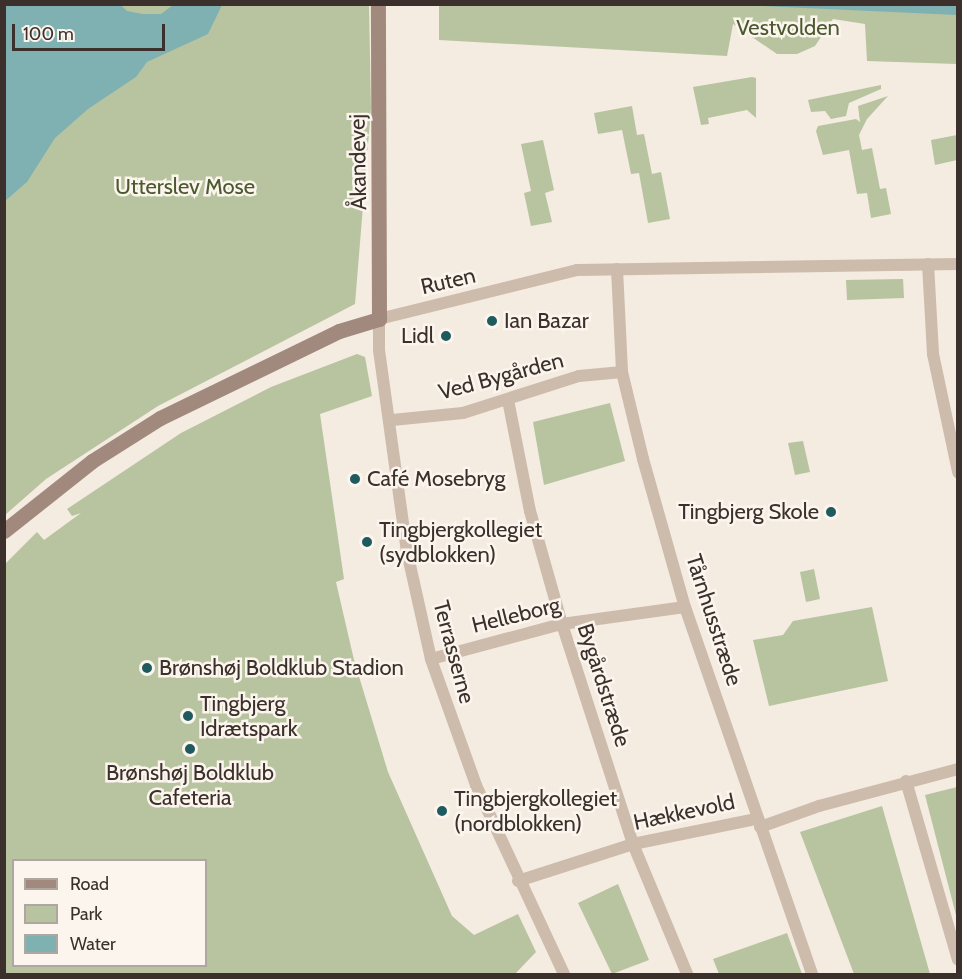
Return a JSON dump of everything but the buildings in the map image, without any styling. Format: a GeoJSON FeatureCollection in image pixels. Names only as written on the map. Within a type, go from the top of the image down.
{"type":"FeatureCollection","features":[{"type":"Feature","properties":{"kind":"street","name":"Åkandevej"},"geometry":{"type":"LineString","coordinates":[[378,4],[379,320]]}},
{"type":"Feature","properties":{"kind":"street"},"geometry":{"type":"LineString","coordinates":[[928,264],[933,354],[957,472]]}},
{"type":"Feature","properties":{"kind":"street","name":"Ruten"},"geometry":{"type":"LineString","coordinates":[[4,531],[92,461],[160,418],[339,331],[478,298],[550,275],[578,270],[957,264]]}},
{"type":"Feature","properties":{"kind":"street","name":"Tårnhusstræde"},"geometry":{"type":"LineString","coordinates":[[617,269],[622,372],[685,607],[812,975]]}},
{"type":"Feature","properties":{"kind":"street","name":"Terrasserne"},"geometry":{"type":"LineString","coordinates":[[379,320],[379,350],[392,420],[407,552],[430,659],[476,784],[518,880],[564,975]]}},
{"type":"Feature","properties":{"kind":"street","name":"Ved Bygården"},"geometry":{"type":"LineString","coordinates":[[392,420],[463,413],[579,376],[622,372]]}},
{"type":"Feature","properties":{"kind":"street","name":"Bygårdstræde"},"geometry":{"type":"LineString","coordinates":[[508,400],[530,511],[562,624],[633,844],[687,975]]}},
{"type":"Feature","properties":{"kind":"street","name":"Helleborg"},"geometry":{"type":"LineString","coordinates":[[430,659],[562,624],[685,607]]}},
{"type":"Feature","properties":{"kind":"street","name":"Hækkevold"},"geometry":{"type":"LineString","coordinates":[[518,880],[633,844],[758,823],[957,769]]}},
{"type":"Feature","properties":{"kind":"street"},"geometry":{"type":"LineString","coordinates":[[906,781],[957,960]]}},
{"type":"Feature","properties":{"kind":"green space","name":"Utterslev Mose"},"geometry":{"type":"Polygon","coordinates":[[[4,5],[369,5],[371,108],[355,304],[158,406],[46,479],[5,515],[4,5]]]}},
{"type":"Feature","properties":{"kind":"green space","name":"Vestvolden"},"geometry":{"type":"Polygon","coordinates":[[[439,5],[957,5],[957,64],[867,61],[865,24],[833,19],[815,46],[797,54],[777,54],[733,24],[727,56],[439,40],[439,5]]]}},
{"type":"Feature","properties":{"kind":"green space"},"geometry":{"type":"Polygon","coordinates":[[[756,78],[756,118],[747,110],[708,118],[709,124],[701,125],[693,87],[756,78]]]}},
{"type":"Feature","properties":{"kind":"green space"},"geometry":{"type":"Polygon","coordinates":[[[881,85],[881,89],[849,103],[846,116],[831,119],[825,111],[811,112],[808,100],[881,85]]]}},
{"type":"Feature","properties":{"kind":"green space"},"geometry":{"type":"Polygon","coordinates":[[[888,96],[867,119],[859,135],[862,150],[872,148],[880,189],[886,188],[891,214],[871,218],[867,193],[857,194],[849,150],[823,155],[816,131],[818,126],[856,119],[860,122],[858,106],[888,96]]]}},
{"type":"Feature","properties":{"kind":"green space"},"geometry":{"type":"Polygon","coordinates":[[[632,106],[637,135],[644,134],[652,174],[661,172],[670,219],[648,223],[639,173],[631,174],[622,130],[598,134],[594,113],[632,106]]]}},
{"type":"Feature","properties":{"kind":"green space"},"geometry":{"type":"Polygon","coordinates":[[[957,135],[957,160],[935,165],[931,140],[957,135]]]}},
{"type":"Feature","properties":{"kind":"green space"},"geometry":{"type":"Polygon","coordinates":[[[543,140],[554,190],[545,193],[552,222],[531,226],[524,193],[531,191],[521,144],[543,140]]]}},
{"type":"Feature","properties":{"kind":"green space"},"geometry":{"type":"Polygon","coordinates":[[[903,279],[904,298],[847,300],[846,280],[903,279]]]}},
{"type":"Feature","properties":{"kind":"green space","name":"Tingbjerg Idrætspark"},"geometry":{"type":"Polygon","coordinates":[[[357,354],[365,357],[372,396],[320,414],[344,579],[336,582],[354,660],[388,772],[452,916],[474,935],[518,914],[536,952],[515,974],[5,974],[5,564],[37,532],[44,540],[81,513],[72,516],[67,509],[181,433],[271,387],[357,354]]]}},
{"type":"Feature","properties":{"kind":"green space"},"geometry":{"type":"Polygon","coordinates":[[[610,403],[625,461],[544,485],[533,422],[610,403]]]}},
{"type":"Feature","properties":{"kind":"green space"},"geometry":{"type":"Polygon","coordinates":[[[803,441],[810,472],[795,475],[788,443],[803,441]]]}},
{"type":"Feature","properties":{"kind":"green space"},"geometry":{"type":"Polygon","coordinates":[[[814,569],[820,599],[806,602],[800,572],[814,569]]]}},
{"type":"Feature","properties":{"kind":"green space"},"geometry":{"type":"Polygon","coordinates":[[[872,607],[888,681],[769,706],[753,640],[783,635],[793,621],[872,607]]]}},
{"type":"Feature","properties":{"kind":"green space"},"geometry":{"type":"Polygon","coordinates":[[[958,787],[957,919],[925,795],[958,787]]]}},
{"type":"Feature","properties":{"kind":"green space"},"geometry":{"type":"Polygon","coordinates":[[[882,806],[930,974],[854,974],[800,832],[882,806]]]}},
{"type":"Feature","properties":{"kind":"green space"},"geometry":{"type":"Polygon","coordinates":[[[618,884],[649,960],[612,974],[578,903],[618,884]]]}},
{"type":"Feature","properties":{"kind":"green space"},"geometry":{"type":"Polygon","coordinates":[[[787,933],[802,974],[719,974],[713,959],[787,933]]]}},
{"type":"Feature","properties":{"kind":"water"},"geometry":{"type":"Polygon","coordinates":[[[5,4],[121,5],[127,11],[143,14],[161,14],[173,5],[222,5],[208,34],[147,62],[136,77],[88,109],[55,138],[27,182],[5,201],[5,4]]]}},
{"type":"Feature","properties":{"kind":"water"},"geometry":{"type":"Polygon","coordinates":[[[743,4],[957,4],[957,15],[743,5],[743,4]]]}},
{"type":"Feature","properties":{"kind":"place","name":"Ian Bazar"},"geometry":{"type":"Point","coordinates":[492,321]}},
{"type":"Feature","properties":{"kind":"place","name":"Lidl"},"geometry":{"type":"Point","coordinates":[446,336]}},
{"type":"Feature","properties":{"kind":"place","name":"Café Mosebryg"},"geometry":{"type":"Point","coordinates":[355,479]}},
{"type":"Feature","properties":{"kind":"place","name":"Tingbjerg Skole"},"geometry":{"type":"Point","coordinates":[831,512]}},
{"type":"Feature","properties":{"kind":"place","name":"Tingbjergkollegiet (sydblokken)"},"geometry":{"type":"Point","coordinates":[367,542]}},
{"type":"Feature","properties":{"kind":"place","name":"Brønshøj Boldklub Stadion"},"geometry":{"type":"Point","coordinates":[147,668]}},
{"type":"Feature","properties":{"kind":"place","name":"Tingbjerg Idrætspark"},"geometry":{"type":"Point","coordinates":[188,716]}},
{"type":"Feature","properties":{"kind":"place","name":"Brønshøj Boldklub Cafeteria"},"geometry":{"type":"Point","coordinates":[190,749]}},
{"type":"Feature","properties":{"kind":"place","name":"Tingbjergkollegiet (nordblokken)"},"geometry":{"type":"Point","coordinates":[442,811]}}]}
